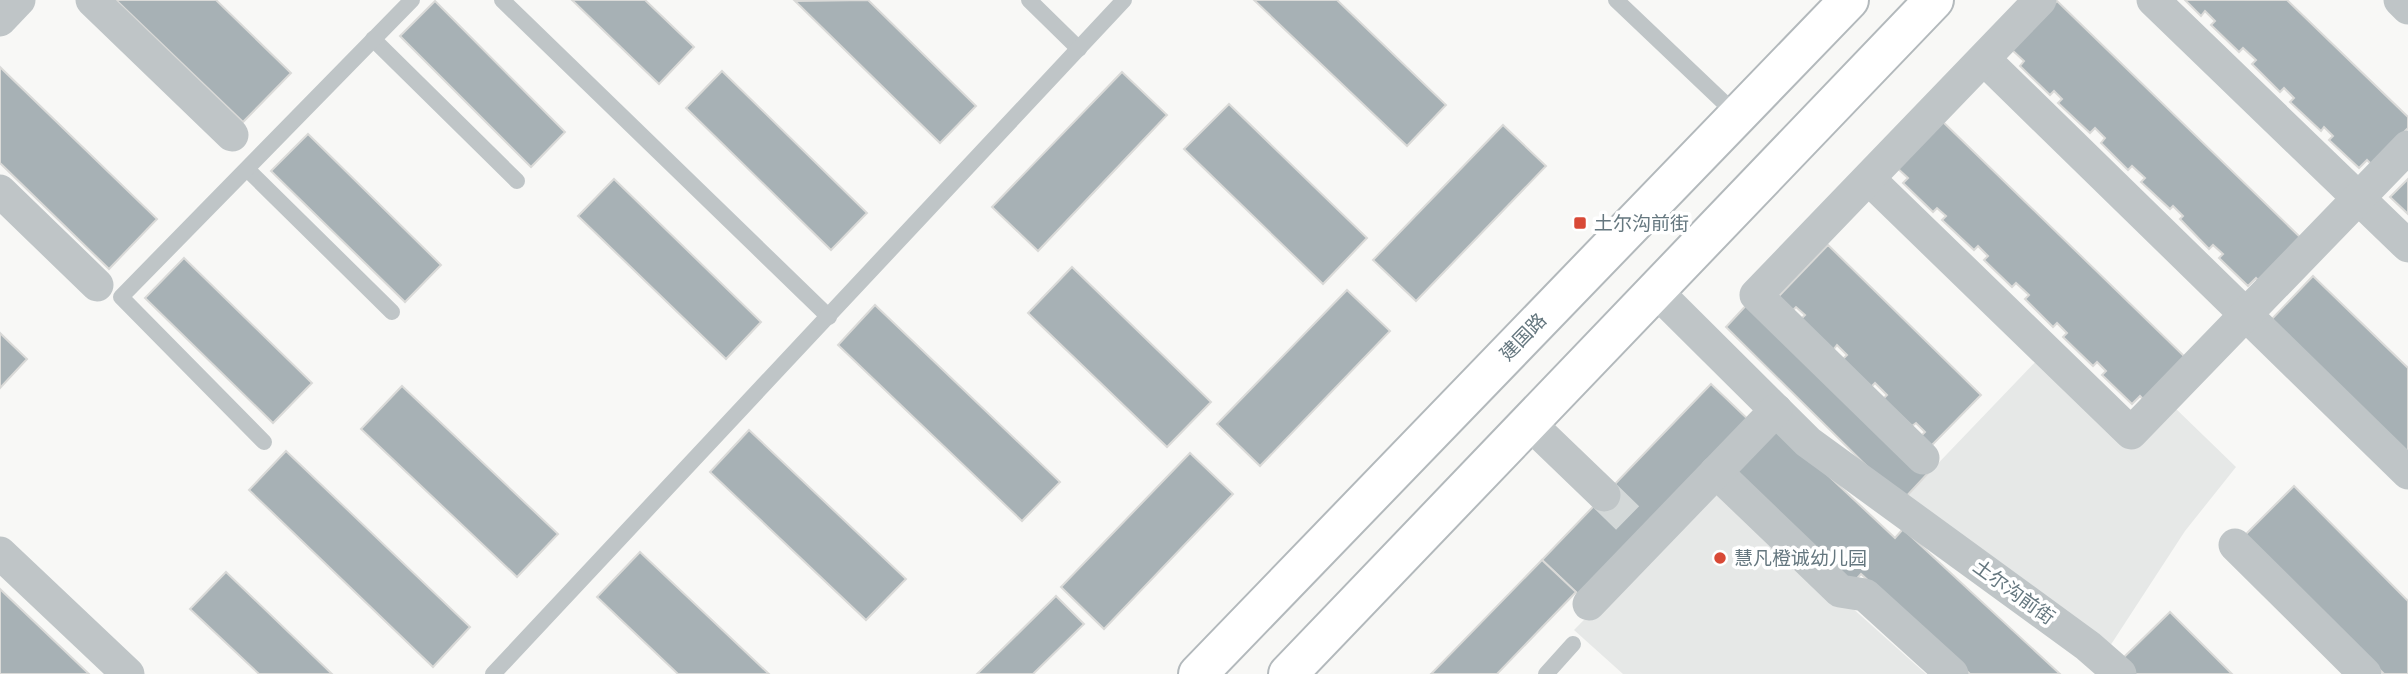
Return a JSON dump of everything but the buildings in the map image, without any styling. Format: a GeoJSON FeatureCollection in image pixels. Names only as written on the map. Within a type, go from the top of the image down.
{"type":"FeatureCollection","features":[{"type":"Feature","properties":{"kind":"main road","name":"建国路"},"geometry":{"type":"LineString","coordinates":[[1198,674],[1849,0]]}},
{"type":"Feature","properties":{"kind":"main road"},"geometry":{"type":"LineString","coordinates":[[1288,674],[1934,0]]}},
{"type":"Feature","properties":{"kind":"street"},"geometry":{"type":"LineString","coordinates":[[0,20],[19,0]]}},
{"type":"Feature","properties":{"kind":"street"},"geometry":{"type":"LineString","coordinates":[[92,0],[232,135]]}},
{"type":"Feature","properties":{"kind":"street"},"geometry":{"type":"LineString","coordinates":[[1923,458],[1756,295],[2040,0]]}},
{"type":"Feature","properties":{"kind":"street"},"geometry":{"type":"LineString","coordinates":[[2152,0],[2408,246]]}},
{"type":"Feature","properties":{"kind":"street"},"geometry":{"type":"LineString","coordinates":[[2400,0],[2408,8]]}},
{"type":"Feature","properties":{"kind":"street"},"geometry":{"type":"LineString","coordinates":[[1984,59],[2408,473]]}},
{"type":"Feature","properties":{"kind":"street"},"geometry":{"type":"LineString","coordinates":[[1869,179],[2131,433],[2408,147]]}},
{"type":"Feature","properties":{"kind":"street"},"geometry":{"type":"LineString","coordinates":[[0,191],[97,285]]}},
{"type":"Feature","properties":{"kind":"street","name":"土尔沟前街"},"geometry":{"type":"LineString","coordinates":[[1656,290],[1808,442],[2088,646],[2120,674]]}},
{"type":"Feature","properties":{"kind":"street"},"geometry":{"type":"LineString","coordinates":[[1589,604],[1652,543],[1776,410]]}},
{"type":"Feature","properties":{"kind":"street"},"geometry":{"type":"LineString","coordinates":[[1529,423],[1604,495]]}},
{"type":"Feature","properties":{"kind":"street"},"geometry":{"type":"LineString","coordinates":[[1716,472],[1840,591],[1865,595],[1952,674]]}},
{"type":"Feature","properties":{"kind":"street"},"geometry":{"type":"LineString","coordinates":[[2235,545],[2365,674]]}},
{"type":"Feature","properties":{"kind":"street"},"geometry":{"type":"LineString","coordinates":[[0,553],[128,674]]}},
{"type":"Feature","properties":{"kind":"lane"},"geometry":{"type":"LineString","coordinates":[[264,442],[121,297],[412,0]]}},
{"type":"Feature","properties":{"kind":"lane"},"geometry":{"type":"LineString","coordinates":[[502,0],[829,317]]}},
{"type":"Feature","properties":{"kind":"lane"},"geometry":{"type":"LineString","coordinates":[[1029,0],[1079,49]]}},
{"type":"Feature","properties":{"kind":"lane"},"geometry":{"type":"LineString","coordinates":[[493,674],[1124,0]]}},
{"type":"Feature","properties":{"kind":"lane"},"geometry":{"type":"LineString","coordinates":[[1616,0],[1737,115]]}},
{"type":"Feature","properties":{"kind":"lane"},"geometry":{"type":"LineString","coordinates":[[373,39],[517,181]]}},
{"type":"Feature","properties":{"kind":"lane"},"geometry":{"type":"LineString","coordinates":[[247,169],[392,312]]}},
{"type":"Feature","properties":{"kind":"lane"},"geometry":{"type":"LineString","coordinates":[[1546,674],[1573,644]]}},
{"type":"Feature","properties":{"kind":"shaded area"},"geometry":{"type":"Polygon","coordinates":[[[2042,355],[2135,444],[2173,406],[2236,467],[2185,531],[2110,646],[1902,501],[2042,355]]]}},
{"type":"Feature","properties":{"kind":"shaded area","name":"慧凡橙诚幼儿园"},"geometry":{"type":"Polygon","coordinates":[[[1716,486],[1926,674],[1623,674],[1574,630],[1716,486]]]}},
{"type":"Feature","properties":{"kind":"tunnel"},"geometry":{"type":"LineString","coordinates":[[1604,495],[1648,538]]}},
{"type":"Feature","properties":{"kind":"place","name":"土尔沟前街"},"geometry":{"type":"Point","coordinates":[1580,223]}},
{"type":"Feature","properties":{"kind":"place","name":"慧凡橙诚幼儿园"},"geometry":{"type":"Point","coordinates":[1720,558]}}]}
